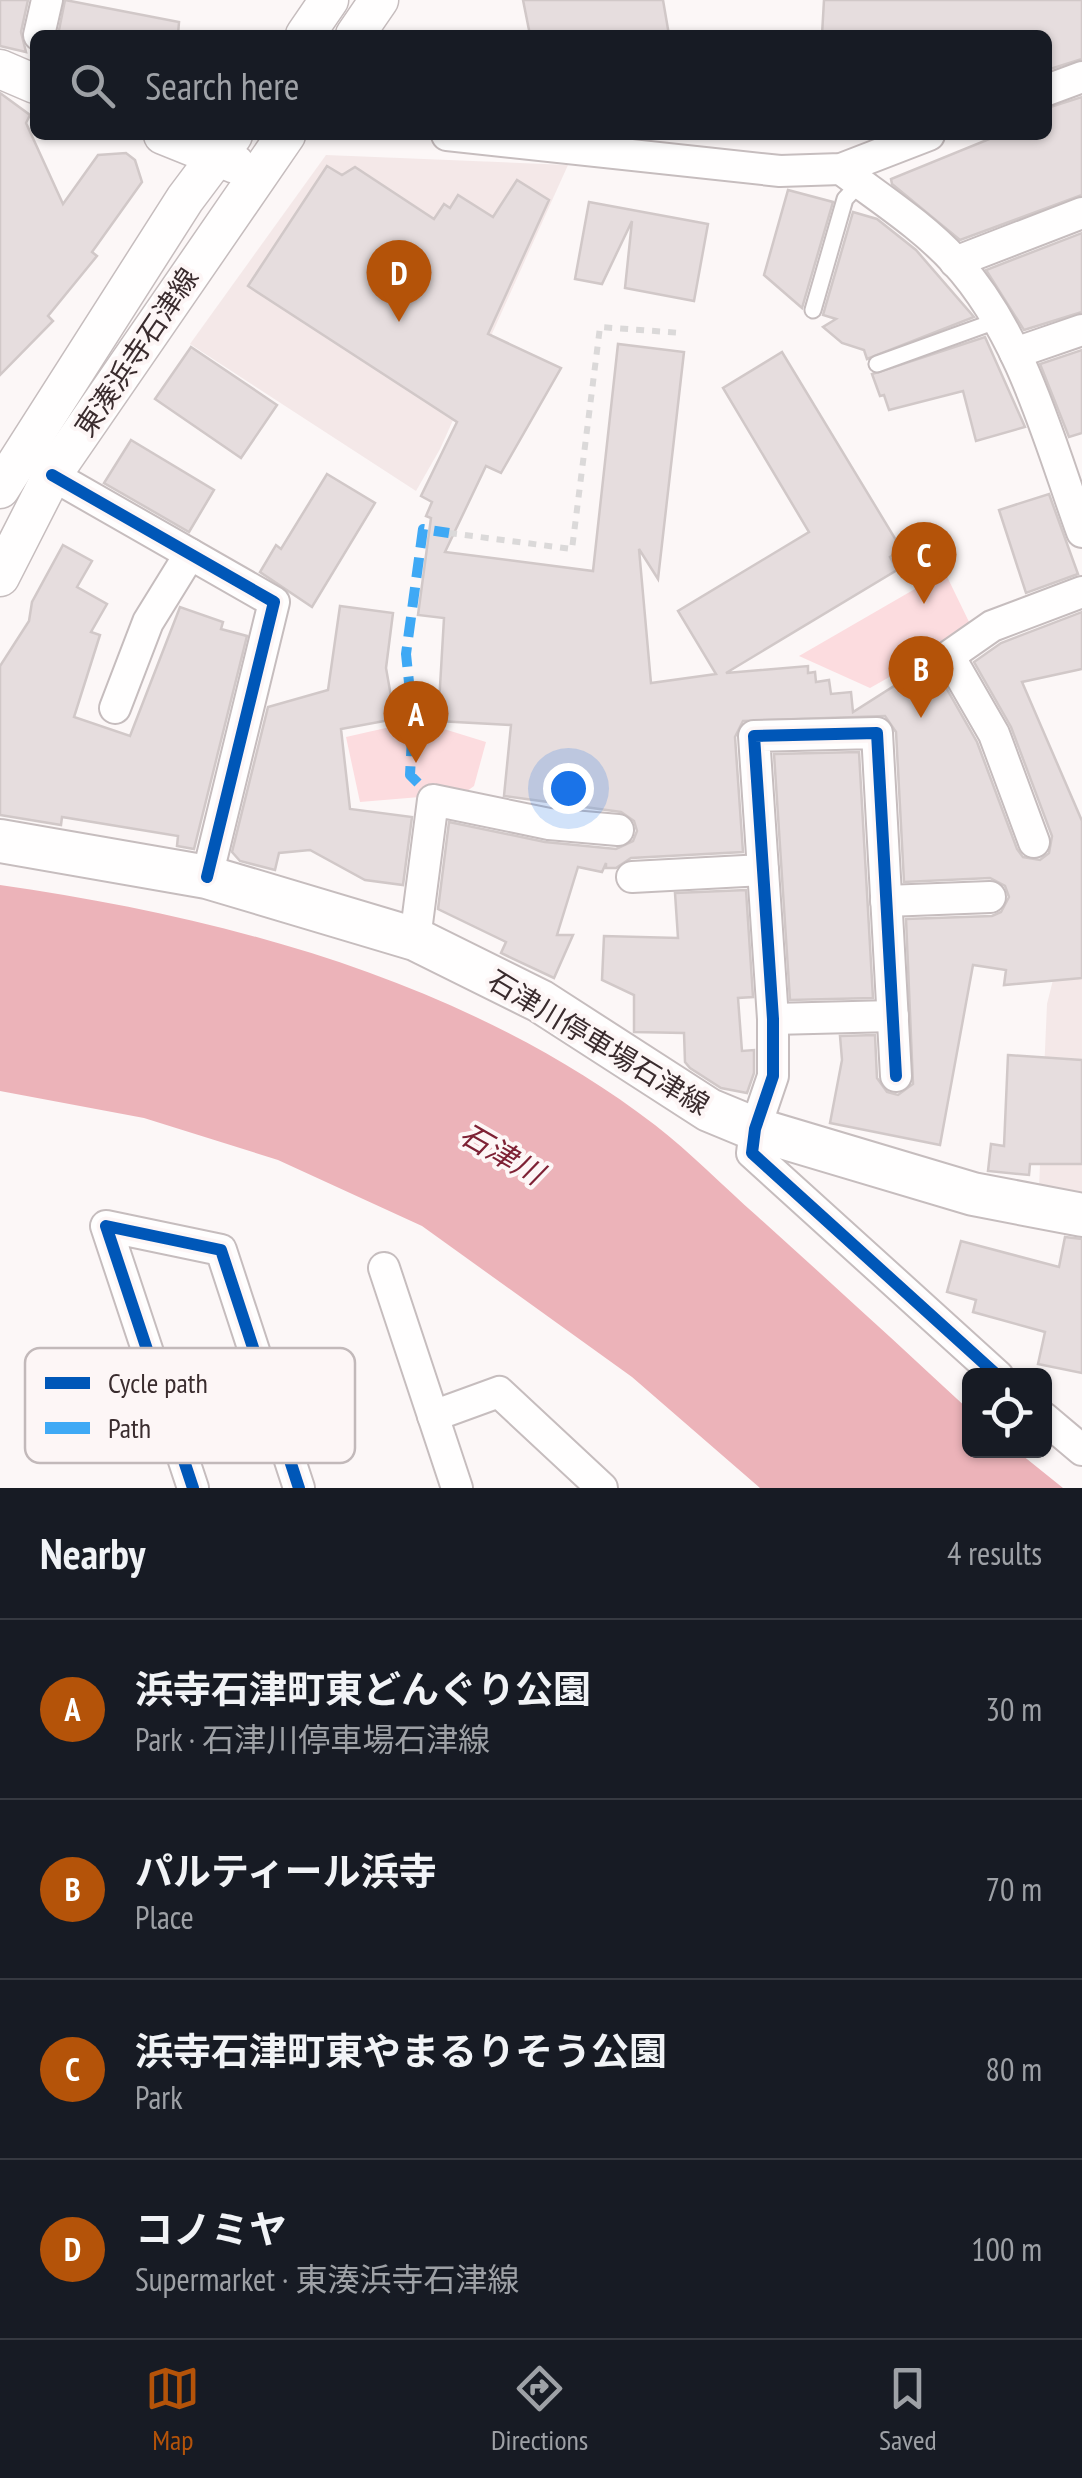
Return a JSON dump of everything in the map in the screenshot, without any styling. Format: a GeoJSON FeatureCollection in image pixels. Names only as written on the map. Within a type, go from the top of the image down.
{"type":"FeatureCollection","features":[{"type":"Feature","properties":{"kind":"main road","name":"石津川停車場石津線"},"geometry":{"type":"LineString","coordinates":[[0,842],[207,878],[415,939],[540,1001],[710,1110],[755,1129],[973,1194],[1082,1215]]}},
{"type":"Feature","properties":{"kind":"street"},"geometry":{"type":"LineString","coordinates":[[40,30],[46,0]]}},
{"type":"Feature","properties":{"kind":"street"},"geometry":{"type":"LineString","coordinates":[[308,30],[329,0]]}},
{"type":"Feature","properties":{"kind":"street"},"geometry":{"type":"LineString","coordinates":[[358,30],[379,0]]}},
{"type":"Feature","properties":{"kind":"street"},"geometry":{"type":"LineString","coordinates":[[1052,88],[1082,77]]}},
{"type":"Feature","properties":{"kind":"street"},"geometry":{"type":"LineString","coordinates":[[191,140],[225,146],[260,174]]}},
{"type":"Feature","properties":{"kind":"street","name":"東湊浜寺石津線"},"geometry":{"type":"LineString","coordinates":[[0,577],[52,475],[283,140]]}},
{"type":"Feature","properties":{"kind":"street"},"geometry":{"type":"LineString","coordinates":[[493,140],[850,176],[920,140]]}},
{"type":"Feature","properties":{"kind":"street","name":"東湊浜寺石津線"},"geometry":{"type":"LineString","coordinates":[[0,489],[225,146]]}},
{"type":"Feature","properties":{"kind":"street"},"geometry":{"type":"LineString","coordinates":[[850,176],[955,262],[996,321],[1068,451],[1082,532]]}},
{"type":"Feature","properties":{"kind":"street"},"geometry":{"type":"LineString","coordinates":[[955,262],[1082,213]]}},
{"type":"Feature","properties":{"kind":"street"},"geometry":{"type":"LineString","coordinates":[[1014,353],[1082,330]]}},
{"type":"Feature","properties":{"kind":"street"},"geometry":{"type":"LineString","coordinates":[[52,475],[274,602],[207,878]]}},
{"type":"Feature","properties":{"kind":"street"},"geometry":{"type":"LineString","coordinates":[[116,708],[148,622],[190,554]]}},
{"type":"Feature","properties":{"kind":"street"},"geometry":{"type":"LineString","coordinates":[[1034,842],[994,734],[948,656],[992,626],[1082,592]]}},
{"type":"Feature","properties":{"kind":"street"},"geometry":{"type":"LineString","coordinates":[[896,1076],[878,734],[754,736],[773,1018],[773,1076],[755,1129],[752,1153],[989,1368]]}},
{"type":"Feature","properties":{"kind":"street"},"geometry":{"type":"LineString","coordinates":[[415,939],[433,800],[549,824],[618,830]]}},
{"type":"Feature","properties":{"kind":"street"},"geometry":{"type":"LineString","coordinates":[[632,878],[763,870]]}},
{"type":"Feature","properties":{"kind":"street"},"geometry":{"type":"LineString","coordinates":[[886,902],[990,897]]}},
{"type":"Feature","properties":{"kind":"street"},"geometry":{"type":"LineString","coordinates":[[773,1018],[893,1016]]}},
{"type":"Feature","properties":{"kind":"street"},"geometry":{"type":"LineString","coordinates":[[147,1348],[106,1226],[220,1250],[253,1348]]}},
{"type":"Feature","properties":{"kind":"street"},"geometry":{"type":"LineString","coordinates":[[384,1268],[457,1488]]}},
{"type":"Feature","properties":{"kind":"street"},"geometry":{"type":"LineString","coordinates":[[433,1416],[498,1392],[602,1488]]}},
{"type":"Feature","properties":{"kind":"street"},"geometry":{"type":"LineString","coordinates":[[1052,1425],[1082,1450]]}},
{"type":"Feature","properties":{"kind":"street"},"geometry":{"type":"LineString","coordinates":[[185,1463],[193,1488]]}},
{"type":"Feature","properties":{"kind":"street"},"geometry":{"type":"LineString","coordinates":[[292,1463],[300,1488]]}},
{"type":"Feature","properties":{"kind":"lane"},"geometry":{"type":"LineString","coordinates":[[813,310],[850,176]]}},
{"type":"Feature","properties":{"kind":"lane"},"geometry":{"type":"LineString","coordinates":[[877,364],[996,321]]}},
{"type":"Feature","properties":{"kind":"path"},"geometry":{"type":"LineString","coordinates":[[449,533],[572,549],[600,328],[680,333]]}},
{"type":"Feature","properties":{"kind":"shaded area"},"geometry":{"type":"Polygon","coordinates":[[[326,155],[568,165],[440,449],[416,491],[190,344],[326,155]]]}},
{"type":"Feature","properties":{"kind":"shaded area"},"geometry":{"type":"Polygon","coordinates":[[[937,556],[971,626],[948,644],[870,688],[799,656],[927,582],[937,556]]]}},
{"type":"Feature","properties":{"kind":"shaded area"},"geometry":{"type":"Polygon","coordinates":[[[395,688],[431,688],[431,725],[486,742],[474,786],[463,794],[428,784],[420,797],[360,802],[346,737],[399,725],[395,688]]]}},
{"type":"Feature","properties":{"kind":"shaded area"},"geometry":{"type":"Polygon","coordinates":[[[1082,933],[1082,1197],[1039,1188],[1047,1004],[1057,964],[1082,933]]]}},
{"type":"Feature","properties":{"kind":"water","name":"石津川"},"geometry":{"type":"Polygon","coordinates":[[[0,885],[173,916],[344,964],[426,995],[506,1032],[583,1075],[655,1125],[962,1404],[962,1458],[1026,1458],[1063,1488],[760,1488],[632,1377],[422,1226],[278,1160],[144,1118],[0,1091],[0,885]]]}},
{"type":"Feature","properties":{"kind":"building"},"geometry":{"type":"Polygon","coordinates":[[[0,0],[28,0],[21,32],[26,52],[0,46],[0,0]]]}},
{"type":"Feature","properties":{"kind":"building"},"geometry":{"type":"Polygon","coordinates":[[[65,0],[179,22],[178,30],[59,30],[65,0]]]}},
{"type":"Feature","properties":{"kind":"building"},"geometry":{"type":"Polygon","coordinates":[[[523,0],[663,0],[668,30],[529,30],[523,0]]]}},
{"type":"Feature","properties":{"kind":"building"},"geometry":{"type":"Polygon","coordinates":[[[824,0],[1082,0],[1082,59],[1052,68],[1052,30],[822,30],[824,0]]]}},
{"type":"Feature","properties":{"kind":"building"},"geometry":{"type":"Polygon","coordinates":[[[0,93],[30,115],[26,123],[30,140],[34,140],[63,204],[98,155],[126,153],[135,160],[142,182],[92,252],[97,256],[48,316],[53,321],[0,375],[0,93]]]}},
{"type":"Feature","properties":{"kind":"building"},"geometry":{"type":"Polygon","coordinates":[[[1082,97],[1082,195],[960,240],[892,184],[891,179],[987,140],[1052,140],[1052,106],[1082,97]]]}},
{"type":"Feature","properties":{"kind":"building"},"geometry":{"type":"Polygon","coordinates":[[[327,166],[342,175],[355,167],[434,219],[444,204],[450,208],[458,195],[493,217],[517,180],[549,200],[488,334],[561,368],[501,473],[486,466],[445,552],[593,571],[618,344],[684,352],[658,579],[639,549],[651,683],[716,674],[678,611],[809,532],[723,388],[782,352],[902,550],[890,557],[897,570],[726,673],[808,666],[808,673],[815,672],[816,682],[829,680],[831,694],[851,692],[853,712],[916,672],[920,679],[936,670],[977,742],[1017,849],[1023,857],[1040,860],[1049,853],[1052,836],[1011,727],[974,662],[1001,643],[1082,612],[1082,669],[1022,682],[1082,821],[1082,978],[1004,985],[1006,970],[973,965],[940,1145],[830,1123],[842,1060],[840,1036],[875,1035],[877,1078],[887,1092],[898,1095],[913,1084],[906,919],[992,916],[1001,912],[1009,897],[1005,886],[990,878],[904,882],[896,732],[885,716],[743,721],[735,737],[743,852],[631,858],[616,868],[606,868],[606,863],[602,872],[578,867],[557,935],[573,935],[554,978],[501,953],[506,942],[438,909],[449,822],[545,842],[616,849],[633,841],[637,831],[634,821],[621,812],[504,796],[511,725],[438,721],[444,618],[418,615],[431,518],[426,516],[432,502],[421,496],[457,422],[248,286],[327,166]]]}},
{"type":"Feature","properties":{"kind":"building"},"geometry":{"type":"Polygon","coordinates":[[[788,190],[833,202],[802,308],[764,275],[788,190]]]}},
{"type":"Feature","properties":{"kind":"building"},"geometry":{"type":"Polygon","coordinates":[[[589,202],[708,224],[694,301],[625,288],[632,221],[602,284],[575,279],[589,202]]]}},
{"type":"Feature","properties":{"kind":"building"},"geometry":{"type":"Polygon","coordinates":[[[853,212],[877,219],[916,250],[974,317],[867,359],[864,350],[842,343],[823,327],[836,319],[823,315],[853,212]]]}},
{"type":"Feature","properties":{"kind":"building"},"geometry":{"type":"Polygon","coordinates":[[[1082,233],[1082,312],[1024,330],[986,270],[1082,233]]]}},
{"type":"Feature","properties":{"kind":"building"},"geometry":{"type":"Polygon","coordinates":[[[985,337],[1025,427],[976,441],[963,391],[889,410],[872,374],[985,337]]]}},
{"type":"Feature","properties":{"kind":"building"},"geometry":{"type":"Polygon","coordinates":[[[191,347],[277,405],[241,458],[155,399],[191,347]]]}},
{"type":"Feature","properties":{"kind":"building"},"geometry":{"type":"Polygon","coordinates":[[[1082,350],[1082,433],[1069,437],[1040,364],[1082,350]]]}},
{"type":"Feature","properties":{"kind":"building"},"geometry":{"type":"Polygon","coordinates":[[[131,440],[214,490],[189,532],[104,483],[131,440]]]}},
{"type":"Feature","properties":{"kind":"building"},"geometry":{"type":"Polygon","coordinates":[[[327,474],[375,503],[312,607],[260,572],[276,545],[281,549],[327,474]]]}},
{"type":"Feature","properties":{"kind":"building"},"geometry":{"type":"Polygon","coordinates":[[[1049,494],[1078,574],[1026,593],[999,510],[1049,494]]]}},
{"type":"Feature","properties":{"kind":"building"},"geometry":{"type":"Polygon","coordinates":[[[63,545],[92,561],[77,587],[107,604],[91,632],[100,635],[74,717],[130,736],[180,607],[223,622],[221,629],[247,636],[194,849],[177,846],[178,836],[62,817],[61,825],[0,815],[0,666],[29,621],[32,602],[63,545]]]}},
{"type":"Feature","properties":{"kind":"building"},"geometry":{"type":"Polygon","coordinates":[[[340,606],[393,613],[386,668],[395,719],[341,729],[350,809],[412,817],[403,885],[365,880],[310,850],[279,853],[275,870],[240,861],[232,852],[268,707],[328,690],[340,606]]]}},
{"type":"Feature","properties":{"kind":"building"},"geometry":{"type":"Polygon","coordinates":[[[859,752],[873,998],[790,1000],[774,754],[859,752]]]}},
{"type":"Feature","properties":{"kind":"building"},"geometry":{"type":"Polygon","coordinates":[[[746,890],[753,997],[738,998],[742,1051],[754,1050],[754,1073],[747,1093],[721,1088],[690,1068],[685,1062],[684,1033],[634,1032],[634,995],[602,980],[604,936],[678,938],[675,893],[746,890]]]}},
{"type":"Feature","properties":{"kind":"building"},"geometry":{"type":"Polygon","coordinates":[[[1008,1055],[1082,1060],[1082,1164],[1030,1164],[1029,1175],[988,1171],[991,1144],[1004,1146],[1008,1055]]]}},
{"type":"Feature","properties":{"kind":"building"},"geometry":{"type":"Polygon","coordinates":[[[1065,1237],[1082,1239],[1082,1373],[1038,1364],[1045,1332],[973,1312],[976,1300],[947,1292],[961,1241],[1059,1267],[1065,1237]]]}},
{"type":"Feature","properties":{"kind":"marked path"},"geometry":{"type":"LineString","coordinates":[[418,783],[410,775],[413,720],[406,654],[423,529],[449,533]]}},
{"type":"Feature","properties":{"kind":"cycle path"},"geometry":{"type":"LineString","coordinates":[[52,475],[274,602],[207,877]]}},
{"type":"Feature","properties":{"kind":"cycle path"},"geometry":{"type":"LineString","coordinates":[[896,1076],[877,733],[754,736],[773,1019],[773,1076],[755,1129],[752,1153],[989,1368]]}},
{"type":"Feature","properties":{"kind":"cycle path"},"geometry":{"type":"LineString","coordinates":[[147,1348],[106,1226],[221,1250],[253,1348]]}},
{"type":"Feature","properties":{"kind":"cycle path"},"geometry":{"type":"LineString","coordinates":[[185,1463],[193,1488]]}},
{"type":"Feature","properties":{"kind":"cycle path"},"geometry":{"type":"LineString","coordinates":[[291,1463],[299,1488]]}},
{"type":"Feature","properties":{"kind":"place","name":"コノミヤ"},"geometry":{"type":"Point","coordinates":[399,322]}},
{"type":"Feature","properties":{"kind":"place","name":"浜寺石津町東やまるりそう公園"},"geometry":{"type":"Point","coordinates":[924,604]}},
{"type":"Feature","properties":{"kind":"place","name":"パルティール浜寺"},"geometry":{"type":"Point","coordinates":[921,718]}},
{"type":"Feature","properties":{"kind":"place","name":"浜寺石津町東どんぐり公園"},"geometry":{"type":"Point","coordinates":[416,763]}}]}
